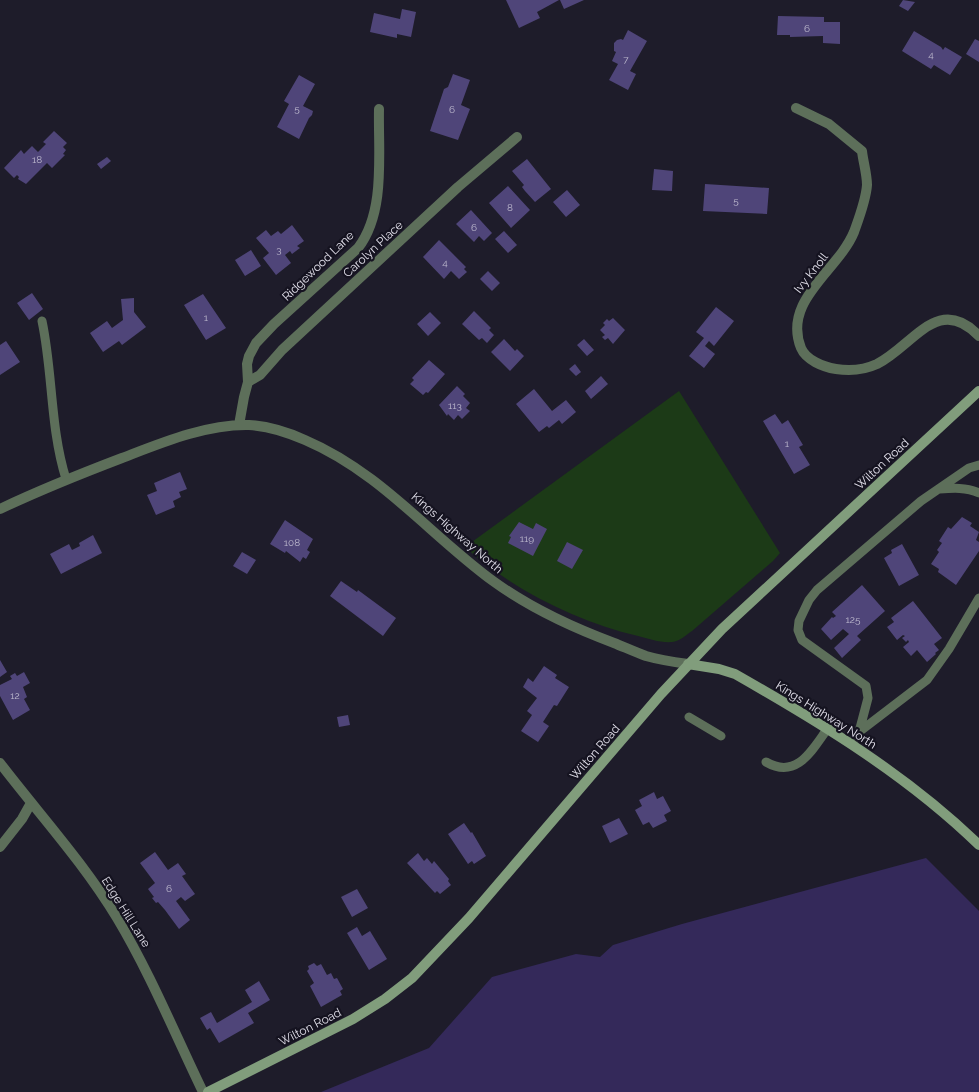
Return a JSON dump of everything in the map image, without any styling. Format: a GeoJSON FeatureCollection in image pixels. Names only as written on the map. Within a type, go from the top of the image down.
{"type":"FeatureCollection","features":[{"type":"Feature","properties":{"kind":"main road","name":"Wilton Road"},"geometry":{"type":"LineString","coordinates":[[208,1092],[353,1019],[385,999],[412,978],[469,918],[688,664],[740,612],[979,391]]}},
{"type":"Feature","properties":{"kind":"main road","name":"Kings Highway North"},"geometry":{"type":"LineString","coordinates":[[688,664],[719,669],[735,674],[828,728],[916,791],[979,844]]}},
{"type":"Feature","properties":{"kind":"street","name":"Ivy Knoll"},"geometry":{"type":"LineString","coordinates":[[796,108],[829,124],[862,151],[867,184],[860,213],[844,252],[808,293],[801,308],[797,325],[798,339],[803,352],[824,366],[846,370],[876,364],[930,325],[943,319],[950,318],[960,321],[968,325],[979,336]]}},
{"type":"Feature","properties":{"kind":"street","name":"Ridgewood Lane"},"geometry":{"type":"LineString","coordinates":[[239,425],[248,382],[247,364],[256,343],[274,324],[358,248],[368,232],[376,203],[379,109]]}},
{"type":"Feature","properties":{"kind":"street","name":"Carolyn Place"},"geometry":{"type":"LineString","coordinates":[[248,382],[260,375],[282,350],[458,187],[517,137]]}},
{"type":"Feature","properties":{"kind":"street","name":"Kings Highway North"},"geometry":{"type":"LineString","coordinates":[[0,509],[66,479],[174,439],[239,425],[264,427],[285,432],[312,443],[350,464],[398,499],[476,568],[515,596],[548,615],[589,634],[646,656],[688,664]]}},
{"type":"Feature","properties":{"kind":"street","name":"Edge Hill Lane"},"geometry":{"type":"LineString","coordinates":[[0,763],[80,865],[117,917],[142,962],[203,1092]]}},
{"type":"Feature","properties":{"kind":"street"},"geometry":{"type":"LineString","coordinates":[[0,847],[22,819],[31,803]]}},
{"type":"Feature","properties":{"kind":"lane"},"geometry":{"type":"LineString","coordinates":[[42,321],[47,343],[59,456],[66,479]]}},
{"type":"Feature","properties":{"kind":"lane"},"geometry":{"type":"LineString","coordinates":[[851,744],[858,732],[868,698],[866,686],[807,645],[799,635],[799,621],[809,600],[817,590],[921,501],[969,468],[979,465]]}},
{"type":"Feature","properties":{"kind":"lane"},"geometry":{"type":"LineString","coordinates":[[938,489],[959,488],[979,493]]}},
{"type":"Feature","properties":{"kind":"lane"},"geometry":{"type":"LineString","coordinates":[[858,732],[927,680],[949,649],[979,598]]}},
{"type":"Feature","properties":{"kind":"lane"},"geometry":{"type":"LineString","coordinates":[[689,717],[721,736]]}},
{"type":"Feature","properties":{"kind":"lane"},"geometry":{"type":"LineString","coordinates":[[766,762],[776,768],[792,766],[805,760],[828,728]]}},
{"type":"Feature","properties":{"kind":"green space"},"geometry":{"type":"Polygon","coordinates":[[[679,391],[780,553],[683,638],[672,642],[664,642],[615,630],[569,613],[524,590],[484,563],[465,547],[679,391]]]}},
{"type":"Feature","properties":{"kind":"shaded area"},"geometry":{"type":"Polygon","coordinates":[[[926,858],[979,911],[979,1092],[321,1092],[429,1048],[492,977],[576,954],[600,957],[613,945],[682,924],[926,858]]]}},
{"type":"Feature","properties":{"kind":"building"},"geometry":{"type":"Polygon","coordinates":[[[506,0],[559,0],[537,12],[540,18],[519,28],[506,0]]]}},
{"type":"Feature","properties":{"kind":"building"},"geometry":{"type":"Polygon","coordinates":[[[560,0],[584,0],[564,9],[560,0]]]}},
{"type":"Feature","properties":{"kind":"building"},"geometry":{"type":"Polygon","coordinates":[[[903,0],[915,2],[908,11],[899,6],[903,0]]]}},
{"type":"Feature","properties":{"kind":"building"},"geometry":{"type":"Polygon","coordinates":[[[402,9],[416,12],[411,37],[397,34],[397,38],[370,32],[374,13],[400,19],[402,9]]]}},
{"type":"Feature","properties":{"kind":"building"},"geometry":{"type":"Polygon","coordinates":[[[778,16],[824,17],[824,22],[840,22],[840,44],[823,43],[823,36],[790,37],[790,35],[777,35],[778,16]]]}},
{"type":"Feature","properties":{"kind":"building"},"geometry":{"type":"Polygon","coordinates":[[[628,30],[647,41],[630,71],[636,74],[628,90],[609,80],[618,64],[612,61],[616,52],[614,51],[614,43],[617,40],[623,40],[628,30]]]}},
{"type":"Feature","properties":{"kind":"building"},"geometry":{"type":"Polygon","coordinates":[[[914,31],[943,50],[945,47],[962,57],[950,75],[934,65],[931,69],[902,51],[914,31]]]}},
{"type":"Feature","properties":{"kind":"building"},"geometry":{"type":"Polygon","coordinates":[[[975,39],[979,41],[979,62],[966,54],[975,39]]]}},
{"type":"Feature","properties":{"kind":"building"},"geometry":{"type":"Polygon","coordinates":[[[453,74],[470,80],[461,105],[470,109],[458,140],[430,131],[444,89],[448,87],[453,74]]]}},
{"type":"Feature","properties":{"kind":"building"},"geometry":{"type":"Polygon","coordinates":[[[299,75],[315,84],[303,106],[313,111],[312,115],[299,139],[277,127],[289,104],[284,101],[299,75]]]}},
{"type":"Feature","properties":{"kind":"building"},"geometry":{"type":"Polygon","coordinates":[[[54,131],[67,143],[63,147],[66,150],[63,154],[65,155],[52,168],[47,163],[26,184],[18,179],[17,175],[14,178],[4,168],[21,150],[24,154],[32,146],[38,152],[46,144],[43,142],[54,131]]]}},
{"type":"Feature","properties":{"kind":"building"},"geometry":{"type":"Polygon","coordinates":[[[107,157],[111,161],[101,169],[97,164],[107,157]]]}},
{"type":"Feature","properties":{"kind":"building"},"geometry":{"type":"Polygon","coordinates":[[[527,159],[551,189],[535,202],[522,187],[524,185],[512,171],[527,159]]]}},
{"type":"Feature","properties":{"kind":"building"},"geometry":{"type":"Polygon","coordinates":[[[654,169],[673,171],[672,191],[652,190],[654,169]]]}},
{"type":"Feature","properties":{"kind":"building"},"geometry":{"type":"Polygon","coordinates":[[[705,184],[769,188],[767,214],[703,211],[705,184]]]}},
{"type":"Feature","properties":{"kind":"building"},"geometry":{"type":"Polygon","coordinates":[[[508,186],[530,210],[511,228],[489,203],[508,186]]]}},
{"type":"Feature","properties":{"kind":"building"},"geometry":{"type":"Polygon","coordinates":[[[567,190],[580,205],[566,217],[553,202],[567,190]]]}},
{"type":"Feature","properties":{"kind":"building"},"geometry":{"type":"Polygon","coordinates":[[[471,210],[492,233],[484,241],[479,236],[474,242],[456,224],[471,210]]]}},
{"type":"Feature","properties":{"kind":"building"},"geometry":{"type":"Polygon","coordinates":[[[292,225],[304,241],[297,246],[300,248],[292,254],[290,251],[285,255],[291,263],[276,275],[263,258],[269,253],[256,238],[266,230],[271,236],[278,231],[281,234],[292,225]]]}},
{"type":"Feature","properties":{"kind":"building"},"geometry":{"type":"Polygon","coordinates":[[[504,231],[517,245],[508,253],[495,239],[504,231]]]}},
{"type":"Feature","properties":{"kind":"building"},"geometry":{"type":"Polygon","coordinates":[[[439,240],[466,267],[464,269],[467,272],[459,279],[451,271],[444,279],[423,257],[439,240]]]}},
{"type":"Feature","properties":{"kind":"building"},"geometry":{"type":"Polygon","coordinates":[[[251,250],[261,266],[245,276],[235,260],[251,250]]]}},
{"type":"Feature","properties":{"kind":"building"},"geometry":{"type":"Polygon","coordinates":[[[488,271],[500,283],[492,291],[480,279],[488,271]]]}},
{"type":"Feature","properties":{"kind":"building"},"geometry":{"type":"Polygon","coordinates":[[[32,293],[43,309],[29,320],[17,303],[32,293]]]}},
{"type":"Feature","properties":{"kind":"building"},"geometry":{"type":"Polygon","coordinates":[[[203,294],[226,328],[206,340],[184,305],[203,294]]]}},
{"type":"Feature","properties":{"kind":"building"},"geometry":{"type":"Polygon","coordinates":[[[134,298],[134,312],[146,327],[122,345],[119,341],[103,352],[90,333],[107,321],[112,328],[123,320],[121,299],[134,298]]]}},
{"type":"Feature","properties":{"kind":"building"},"geometry":{"type":"Polygon","coordinates":[[[716,307],[734,321],[714,346],[709,341],[705,346],[715,354],[704,368],[689,356],[704,338],[696,332],[716,307]]]}},
{"type":"Feature","properties":{"kind":"building"},"geometry":{"type":"Polygon","coordinates":[[[474,311],[491,328],[489,330],[494,335],[487,343],[482,338],[479,340],[462,324],[474,311]]]}},
{"type":"Feature","properties":{"kind":"building"},"geometry":{"type":"Polygon","coordinates":[[[430,312],[441,323],[428,336],[417,324],[430,312]]]}},
{"type":"Feature","properties":{"kind":"building"},"geometry":{"type":"Polygon","coordinates":[[[613,318],[625,330],[613,344],[608,338],[605,340],[602,337],[605,335],[600,330],[605,325],[603,323],[607,319],[609,321],[613,318]]]}},
{"type":"Feature","properties":{"kind":"building"},"geometry":{"type":"Polygon","coordinates":[[[504,339],[515,351],[517,349],[524,356],[510,371],[491,352],[504,339]]]}},
{"type":"Feature","properties":{"kind":"building"},"geometry":{"type":"Polygon","coordinates":[[[584,339],[594,350],[587,356],[577,345],[584,339]]]}},
{"type":"Feature","properties":{"kind":"building"},"geometry":{"type":"Polygon","coordinates":[[[6,341],[20,362],[0,375],[0,345],[6,341]]]}},
{"type":"Feature","properties":{"kind":"building"},"geometry":{"type":"Polygon","coordinates":[[[429,360],[445,374],[428,393],[426,392],[423,395],[410,384],[414,380],[412,378],[429,360]]]}},
{"type":"Feature","properties":{"kind":"building"},"geometry":{"type":"Polygon","coordinates":[[[575,364],[581,372],[576,376],[569,369],[575,364]]]}},
{"type":"Feature","properties":{"kind":"building"},"geometry":{"type":"Polygon","coordinates":[[[601,376],[608,384],[591,399],[585,391],[601,376]]]}},
{"type":"Feature","properties":{"kind":"building"},"geometry":{"type":"Polygon","coordinates":[[[457,386],[470,403],[466,408],[470,411],[462,419],[458,415],[454,420],[448,414],[447,416],[439,405],[457,386]]]}},
{"type":"Feature","properties":{"kind":"building"},"geometry":{"type":"Polygon","coordinates":[[[534,389],[552,411],[566,400],[576,412],[562,424],[559,420],[549,428],[547,426],[539,432],[516,404],[534,389]]]}},
{"type":"Feature","properties":{"kind":"building"},"geometry":{"type":"Polygon","coordinates":[[[775,414],[782,424],[788,420],[803,445],[799,447],[810,465],[794,474],[763,421],[775,414]]]}},
{"type":"Feature","properties":{"kind":"building"},"geometry":{"type":"Polygon","coordinates":[[[180,472],[187,489],[179,492],[181,497],[173,501],[175,507],[156,515],[147,495],[157,491],[154,483],[180,472]]]}},
{"type":"Feature","properties":{"kind":"building"},"geometry":{"type":"Polygon","coordinates":[[[962,517],[972,523],[970,526],[979,532],[976,540],[979,542],[979,551],[956,585],[938,572],[939,569],[931,564],[939,552],[937,550],[942,543],[939,541],[948,527],[951,529],[962,517]]]}},
{"type":"Feature","properties":{"kind":"building"},"geometry":{"type":"Polygon","coordinates":[[[285,520],[313,539],[307,550],[310,552],[306,559],[303,557],[300,562],[286,551],[285,553],[270,544],[285,520]]]}},
{"type":"Feature","properties":{"kind":"building"},"geometry":{"type":"Polygon","coordinates":[[[519,522],[533,529],[536,523],[547,529],[533,556],[508,543],[511,537],[509,536],[519,522]]]}},
{"type":"Feature","properties":{"kind":"building"},"geometry":{"type":"Polygon","coordinates":[[[93,535],[102,553],[61,574],[50,554],[69,544],[72,550],[80,546],[79,543],[93,535]]]}},
{"type":"Feature","properties":{"kind":"building"},"geometry":{"type":"Polygon","coordinates":[[[567,542],[583,550],[572,569],[557,561],[567,542]]]}},
{"type":"Feature","properties":{"kind":"building"},"geometry":{"type":"Polygon","coordinates":[[[902,544],[919,575],[899,586],[884,558],[892,553],[891,550],[902,544]]]}},
{"type":"Feature","properties":{"kind":"building"},"geometry":{"type":"Polygon","coordinates":[[[242,552],[256,560],[247,574],[233,566],[242,552]]]}},
{"type":"Feature","properties":{"kind":"building"},"geometry":{"type":"Polygon","coordinates":[[[341,581],[357,592],[358,590],[396,618],[383,636],[330,596],[341,581]]]}},
{"type":"Feature","properties":{"kind":"building"},"geometry":{"type":"Polygon","coordinates":[[[862,585],[885,611],[857,636],[861,640],[842,658],[834,648],[849,634],[843,629],[831,640],[821,629],[832,617],[836,616],[832,612],[862,585]]]}},
{"type":"Feature","properties":{"kind":"building"},"geometry":{"type":"Polygon","coordinates":[[[913,601],[942,638],[934,644],[939,650],[927,662],[917,650],[911,656],[903,647],[909,642],[902,638],[905,636],[903,635],[897,640],[887,627],[894,622],[891,618],[913,601]]]}},
{"type":"Feature","properties":{"kind":"building"},"geometry":{"type":"Polygon","coordinates":[[[0,660],[7,672],[0,677],[0,660]]]}},
{"type":"Feature","properties":{"kind":"building"},"geometry":{"type":"Polygon","coordinates":[[[544,666],[557,675],[555,678],[569,687],[557,706],[554,705],[543,722],[549,726],[538,742],[521,731],[532,715],[527,711],[537,698],[523,687],[528,678],[533,682],[544,666]]]}},
{"type":"Feature","properties":{"kind":"building"},"geometry":{"type":"Polygon","coordinates":[[[24,672],[30,683],[23,687],[27,697],[24,699],[30,710],[13,720],[0,696],[0,685],[12,679],[10,676],[15,673],[17,676],[24,672]]]}},
{"type":"Feature","properties":{"kind":"building"},"geometry":{"type":"Polygon","coordinates":[[[348,715],[350,725],[339,727],[337,717],[348,715]]]}},
{"type":"Feature","properties":{"kind":"building"},"geometry":{"type":"Polygon","coordinates":[[[654,792],[657,799],[663,796],[671,811],[664,815],[667,821],[653,828],[649,822],[643,825],[635,810],[642,806],[639,800],[654,792]]]}},
{"type":"Feature","properties":{"kind":"building"},"geometry":{"type":"Polygon","coordinates":[[[619,818],[628,834],[610,843],[602,826],[619,818]]]}},
{"type":"Feature","properties":{"kind":"building"},"geometry":{"type":"Polygon","coordinates":[[[464,823],[472,832],[486,856],[474,864],[472,861],[468,864],[448,834],[464,823]]]}},
{"type":"Feature","properties":{"kind":"building"},"geometry":{"type":"Polygon","coordinates":[[[155,852],[168,870],[178,863],[186,874],[182,876],[195,894],[185,901],[181,897],[176,901],[190,920],[179,929],[165,910],[152,898],[154,897],[148,889],[155,883],[140,863],[155,852]]]}},
{"type":"Feature","properties":{"kind":"building"},"geometry":{"type":"Polygon","coordinates":[[[418,853],[424,861],[427,858],[432,864],[434,861],[449,879],[448,881],[451,885],[440,894],[437,891],[435,893],[407,863],[418,853]]]}},
{"type":"Feature","properties":{"kind":"building"},"geometry":{"type":"Polygon","coordinates":[[[357,889],[368,908],[352,917],[341,897],[357,889]]]}},
{"type":"Feature","properties":{"kind":"building"},"geometry":{"type":"Polygon","coordinates":[[[357,927],[362,936],[370,931],[387,959],[369,970],[347,933],[357,927]]]}},
{"type":"Feature","properties":{"kind":"building"},"geometry":{"type":"Polygon","coordinates":[[[314,963],[317,966],[321,964],[327,975],[331,973],[334,979],[337,978],[343,989],[340,991],[342,995],[321,1007],[310,986],[314,983],[307,971],[309,969],[308,966],[314,963]]]}},
{"type":"Feature","properties":{"kind":"building"},"geometry":{"type":"Polygon","coordinates":[[[259,981],[270,1000],[248,1013],[254,1023],[219,1043],[210,1028],[207,1030],[200,1018],[211,1012],[217,1023],[252,1002],[245,990],[259,981]]]}}]}
